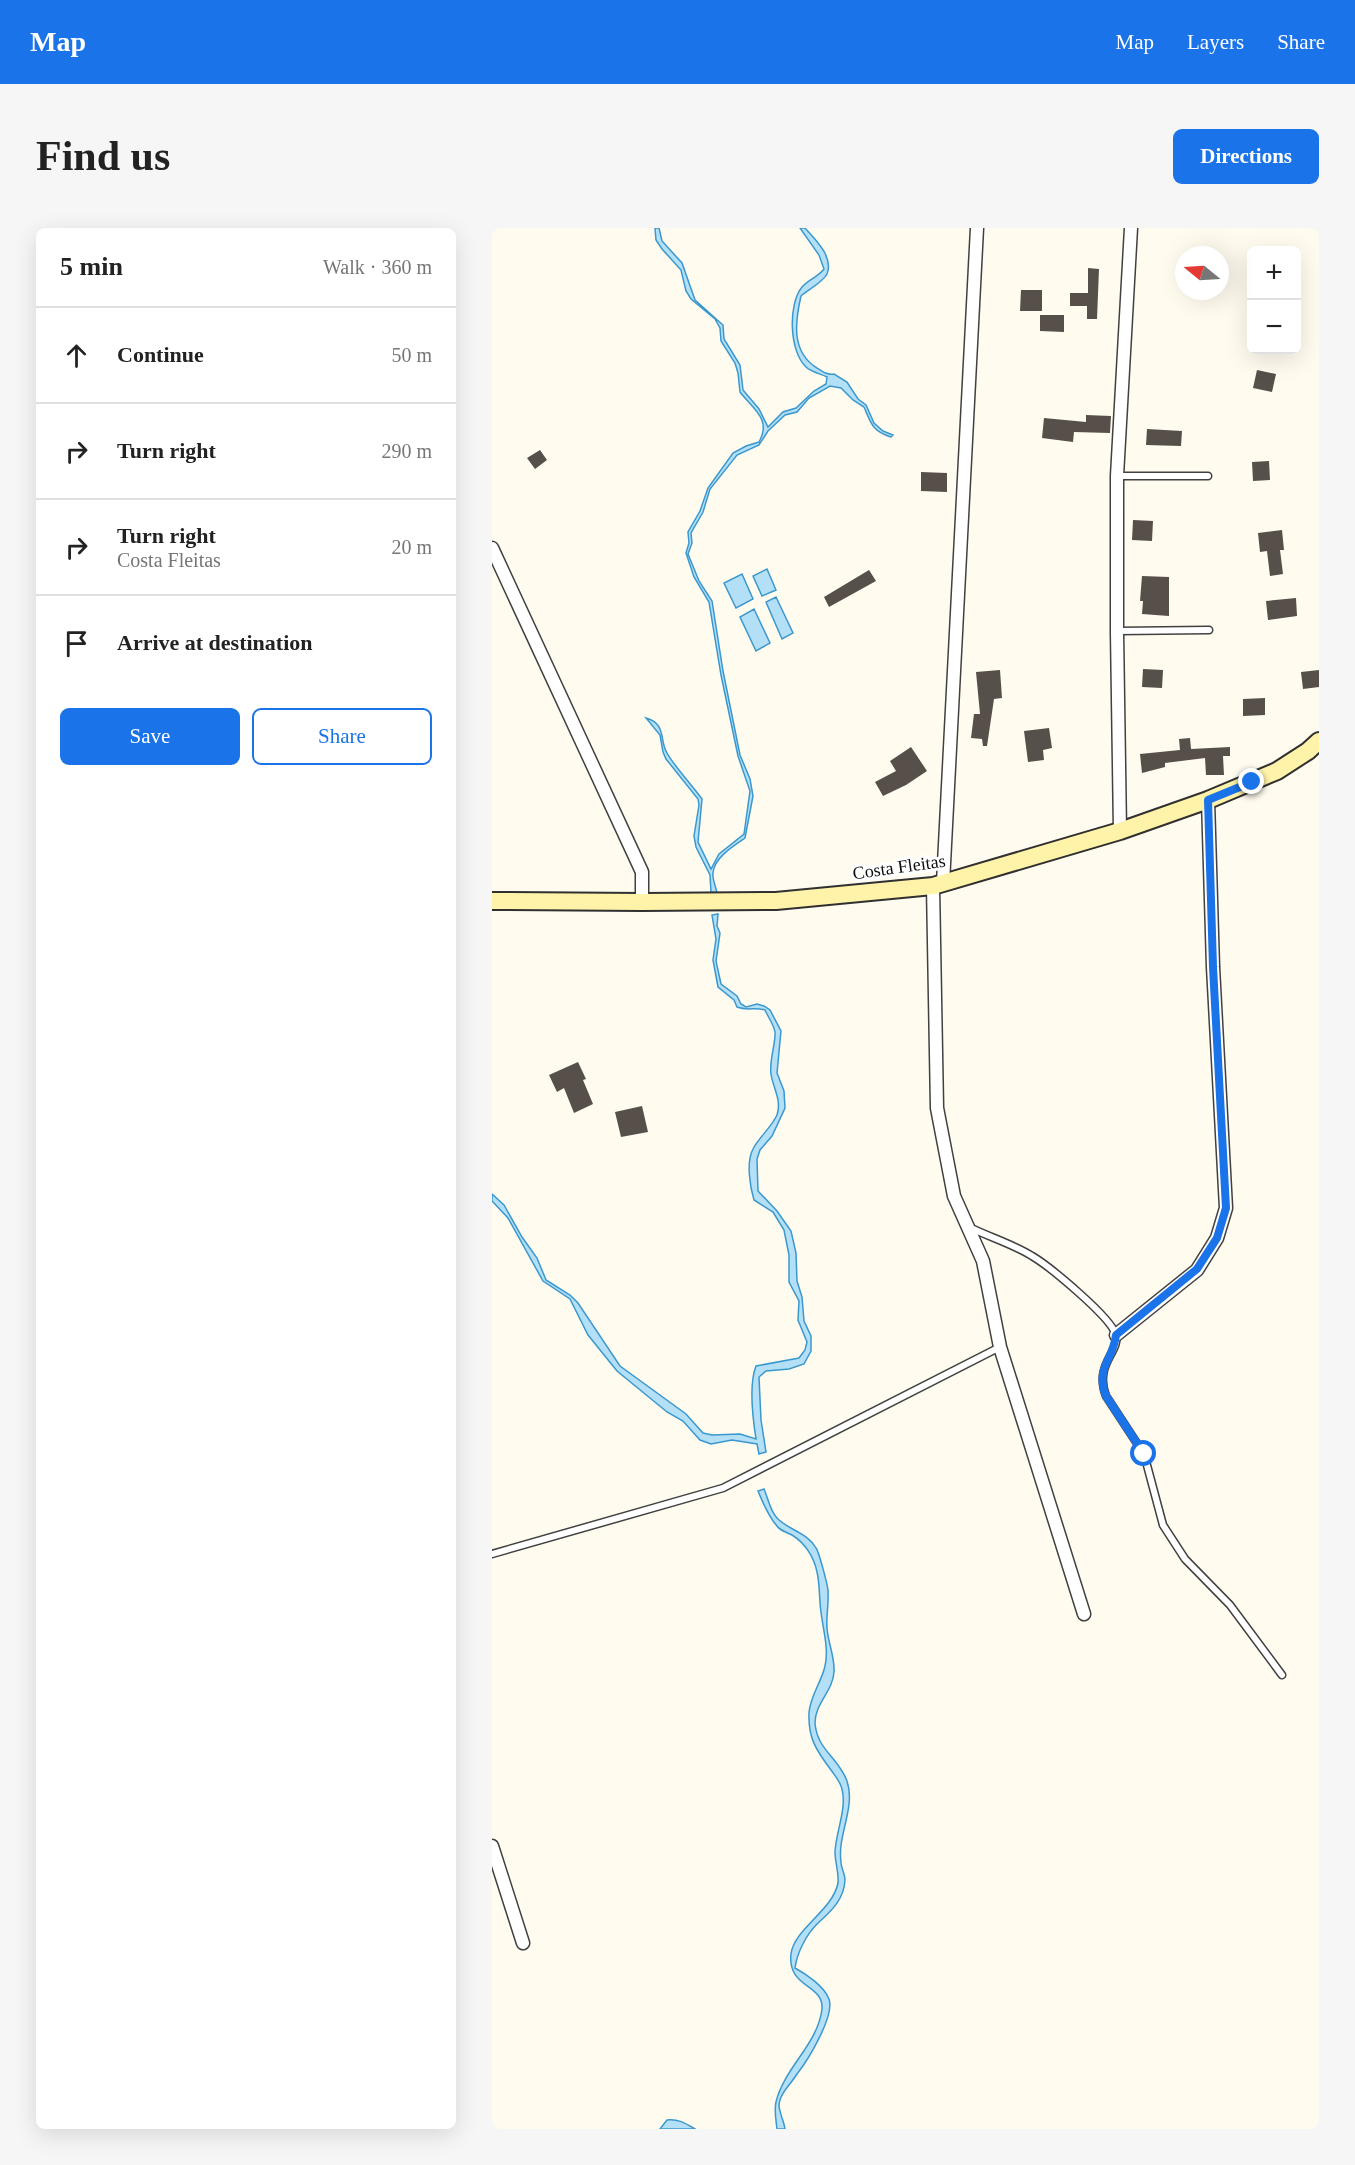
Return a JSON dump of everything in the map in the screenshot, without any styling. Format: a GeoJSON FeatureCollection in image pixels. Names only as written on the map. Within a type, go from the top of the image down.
{"type":"FeatureCollection","features":[{"type":"Feature","properties":{"kind":"main road","name":"Costa Fleitas"},"geometry":{"type":"LineString","coordinates":[[492,901],[776,901],[938,885],[1120,831],[1208,800],[1277,771],[1308,752],[1319,741]]}},
{"type":"Feature","properties":{"kind":"street"},"geometry":{"type":"LineString","coordinates":[[977,228],[938,885],[937,1108],[954,1196],[983,1262],[1000,1347],[1084,1614]]}},
{"type":"Feature","properties":{"kind":"street"},"geometry":{"type":"LineString","coordinates":[[1120,831],[1117,476],[1131,228]]}},
{"type":"Feature","properties":{"kind":"street"},"geometry":{"type":"LineString","coordinates":[[492,548],[642,872],[642,902]]}},
{"type":"Feature","properties":{"kind":"street"},"geometry":{"type":"LineString","coordinates":[[1116,1335],[1197,1269],[1217,1238],[1226,1208],[1213,967],[1208,800]]}},
{"type":"Feature","properties":{"kind":"street"},"geometry":{"type":"LineString","coordinates":[[492,1846],[523,1943]]}},
{"type":"Feature","properties":{"kind":"lane"},"geometry":{"type":"LineString","coordinates":[[1117,476],[1208,476]]}},
{"type":"Feature","properties":{"kind":"lane"},"geometry":{"type":"LineString","coordinates":[[1117,632],[1209,630]]}},
{"type":"Feature","properties":{"kind":"lane"},"geometry":{"type":"LineString","coordinates":[[968,1227],[1032,1256],[1102,1315],[1116,1335],[1115,1343],[1103,1368],[1102,1387],[1144,1454],[1163,1525],[1185,1559],[1230,1605],[1282,1675]]}},
{"type":"Feature","properties":{"kind":"lane"},"geometry":{"type":"LineString","coordinates":[[492,1554],[723,1488],[1000,1347]]}},
{"type":"Feature","properties":{"kind":"water"},"geometry":{"type":"Polygon","coordinates":[[[655,228],[659,228],[662,241],[682,263],[695,300],[723,325],[724,339],[740,365],[743,390],[759,409],[768,427],[783,412],[796,408],[814,391],[826,384],[827,377],[808,369],[800,360],[792,327],[797,295],[804,285],[824,269],[819,255],[800,228],[805,228],[826,255],[828,268],[822,280],[801,296],[797,316],[799,345],[803,354],[817,368],[847,382],[858,399],[866,405],[874,423],[883,431],[893,435],[891,437],[885,435],[876,429],[864,407],[841,388],[830,386],[809,398],[797,412],[785,415],[768,431],[759,445],[737,455],[710,489],[703,512],[691,533],[692,543],[688,554],[699,581],[712,601],[740,755],[750,779],[753,796],[745,838],[725,853],[714,868],[713,878],[717,893],[711,892],[710,875],[696,847],[694,836],[698,799],[666,759],[660,735],[646,718],[660,728],[667,753],[702,799],[698,842],[711,869],[719,854],[744,834],[750,791],[738,756],[709,602],[694,577],[686,553],[689,543],[688,532],[700,511],[708,488],[733,453],[759,442],[763,427],[759,415],[740,392],[735,363],[721,341],[720,328],[715,319],[691,299],[686,291],[681,270],[656,240],[655,228]]]}},
{"type":"Feature","properties":{"kind":"water"},"geometry":{"type":"Polygon","coordinates":[[[767,569],[776,590],[762,596],[753,576],[767,569]]]}},
{"type":"Feature","properties":{"kind":"water"},"geometry":{"type":"Polygon","coordinates":[[[742,574],[753,599],[736,608],[724,583],[742,574]]]}},
{"type":"Feature","properties":{"kind":"water"},"geometry":{"type":"Polygon","coordinates":[[[776,597],[793,633],[782,639],[766,602],[776,597]]]}},
{"type":"Feature","properties":{"kind":"water"},"geometry":{"type":"Polygon","coordinates":[[[754,609],[770,643],[756,651],[740,617],[754,609]]]}},
{"type":"Feature","properties":{"kind":"water"},"geometry":{"type":"Polygon","coordinates":[[[718,914],[717,926],[720,933],[716,961],[721,984],[737,996],[741,1004],[746,1007],[757,1004],[770,1010],[781,1031],[777,1073],[784,1091],[785,1108],[772,1136],[760,1150],[757,1159],[758,1191],[777,1211],[791,1231],[796,1253],[797,1281],[802,1297],[804,1321],[811,1336],[811,1351],[804,1364],[789,1369],[766,1371],[759,1377],[761,1420],[766,1452],[759,1454],[757,1444],[732,1440],[711,1444],[700,1440],[683,1421],[667,1412],[617,1371],[588,1335],[570,1299],[543,1281],[508,1218],[492,1201],[492,1194],[504,1205],[537,1258],[546,1280],[570,1295],[578,1303],[620,1366],[686,1414],[703,1433],[740,1434],[756,1439],[752,1392],[756,1366],[799,1358],[807,1342],[798,1320],[799,1301],[789,1282],[789,1255],[784,1230],[773,1212],[754,1200],[750,1182],[751,1154],[774,1120],[778,1110],[778,1099],[771,1069],[775,1032],[765,1010],[737,1007],[734,1000],[718,987],[713,960],[716,939],[712,915],[718,914]]]}},
{"type":"Feature","properties":{"kind":"water"},"geometry":{"type":"Polygon","coordinates":[[[764,1489],[771,1508],[781,1522],[808,1538],[812,1543],[823,1569],[828,1591],[827,1628],[834,1672],[831,1685],[818,1709],[815,1723],[820,1740],[843,1773],[849,1791],[848,1811],[840,1852],[844,1887],[836,1905],[813,1928],[806,1939],[795,1968],[814,1981],[827,1994],[830,2007],[814,2049],[781,2097],[779,2106],[785,2129],[777,2129],[776,2102],[786,2078],[814,2034],[822,2009],[817,1995],[794,1973],[791,1954],[799,1936],[835,1893],[838,1875],[835,1852],[843,1797],[840,1784],[817,1750],[810,1730],[810,1707],[826,1659],[816,1566],[801,1542],[780,1529],[771,1518],[758,1491],[764,1489]]]}},
{"type":"Feature","properties":{"kind":"water"},"geometry":{"type":"Polygon","coordinates":[[[667,2120],[685,2123],[695,2129],[660,2129],[667,2120]]]}},
{"type":"Feature","properties":{"kind":"building"},"geometry":{"type":"Polygon","coordinates":[[[1088,268],[1099,269],[1097,319],[1087,319],[1087,306],[1070,306],[1070,293],[1088,293],[1088,268]]]}},
{"type":"Feature","properties":{"kind":"building"},"geometry":{"type":"Polygon","coordinates":[[[1021,290],[1042,290],[1042,311],[1020,311],[1021,290]]]}},
{"type":"Feature","properties":{"kind":"building"},"geometry":{"type":"Polygon","coordinates":[[[1040,315],[1064,315],[1064,332],[1040,331],[1040,315]]]}},
{"type":"Feature","properties":{"kind":"building"},"geometry":{"type":"Polygon","coordinates":[[[1257,370],[1276,374],[1272,392],[1253,388],[1257,370]]]}},
{"type":"Feature","properties":{"kind":"building"},"geometry":{"type":"Polygon","coordinates":[[[1086,415],[1111,416],[1110,433],[1074,432],[1073,442],[1042,438],[1044,418],[1086,422],[1086,415]]]}},
{"type":"Feature","properties":{"kind":"building"},"geometry":{"type":"Polygon","coordinates":[[[1147,429],[1182,431],[1181,446],[1146,445],[1147,429]]]}},
{"type":"Feature","properties":{"kind":"building"},"geometry":{"type":"Polygon","coordinates":[[[540,450],[547,460],[535,469],[527,458],[540,450]]]}},
{"type":"Feature","properties":{"kind":"building"},"geometry":{"type":"Polygon","coordinates":[[[1269,461],[1270,480],[1253,481],[1252,462],[1269,461]]]}},
{"type":"Feature","properties":{"kind":"building"},"geometry":{"type":"Polygon","coordinates":[[[921,472],[947,473],[947,492],[921,491],[921,472]]]}},
{"type":"Feature","properties":{"kind":"building"},"geometry":{"type":"Polygon","coordinates":[[[1133,520],[1153,521],[1152,541],[1132,540],[1133,520]]]}},
{"type":"Feature","properties":{"kind":"building"},"geometry":{"type":"Polygon","coordinates":[[[1282,530],[1284,550],[1280,550],[1283,574],[1270,576],[1267,551],[1260,552],[1258,533],[1282,530]]]}},
{"type":"Feature","properties":{"kind":"building"},"geometry":{"type":"Polygon","coordinates":[[[869,570],[876,581],[829,607],[824,597],[869,570]]]}},
{"type":"Feature","properties":{"kind":"building"},"geometry":{"type":"Polygon","coordinates":[[[1142,576],[1169,577],[1169,616],[1142,614],[1143,601],[1140,601],[1142,576]]]}},
{"type":"Feature","properties":{"kind":"building"},"geometry":{"type":"Polygon","coordinates":[[[1296,598],[1297,616],[1268,620],[1266,601],[1296,598]]]}},
{"type":"Feature","properties":{"kind":"building"},"geometry":{"type":"Polygon","coordinates":[[[1143,669],[1163,670],[1162,688],[1142,687],[1143,669]]]}},
{"type":"Feature","properties":{"kind":"building"},"geometry":{"type":"Polygon","coordinates":[[[1000,670],[1002,698],[994,699],[987,746],[983,746],[982,739],[971,738],[974,714],[980,714],[976,672],[1000,670]]]}},
{"type":"Feature","properties":{"kind":"building"},"geometry":{"type":"Polygon","coordinates":[[[1319,670],[1319,687],[1303,689],[1301,672],[1319,670]]]}},
{"type":"Feature","properties":{"kind":"building"},"geometry":{"type":"Polygon","coordinates":[[[1265,698],[1265,715],[1243,716],[1243,699],[1265,698]]]}},
{"type":"Feature","properties":{"kind":"building"},"geometry":{"type":"Polygon","coordinates":[[[1049,728],[1052,748],[1043,750],[1044,760],[1028,762],[1024,731],[1049,728]]]}},
{"type":"Feature","properties":{"kind":"building"},"geometry":{"type":"Polygon","coordinates":[[[1190,738],[1191,749],[1230,747],[1230,756],[1223,756],[1224,775],[1206,775],[1205,758],[1165,763],[1165,767],[1142,773],[1140,754],[1180,750],[1179,739],[1190,738]]]}},
{"type":"Feature","properties":{"kind":"building"},"geometry":{"type":"Polygon","coordinates":[[[911,747],[927,771],[883,796],[875,782],[896,771],[890,761],[911,747]]]}},
{"type":"Feature","properties":{"kind":"building"},"geometry":{"type":"Polygon","coordinates":[[[578,1062],[586,1079],[583,1080],[593,1104],[574,1113],[564,1088],[557,1092],[549,1075],[578,1062]]]}},
{"type":"Feature","properties":{"kind":"building"},"geometry":{"type":"Polygon","coordinates":[[[642,1106],[648,1132],[621,1137],[615,1112],[642,1106]]]}},
{"type":"Feature","properties":{"kind":"route"},"geometry":{"type":"LineString","coordinates":[[1144,1454],[1106,1396],[1102,1387],[1103,1368],[1115,1343],[1116,1335],[1197,1269],[1217,1238],[1226,1208],[1213,967],[1208,800],[1252,782]]}}]}
